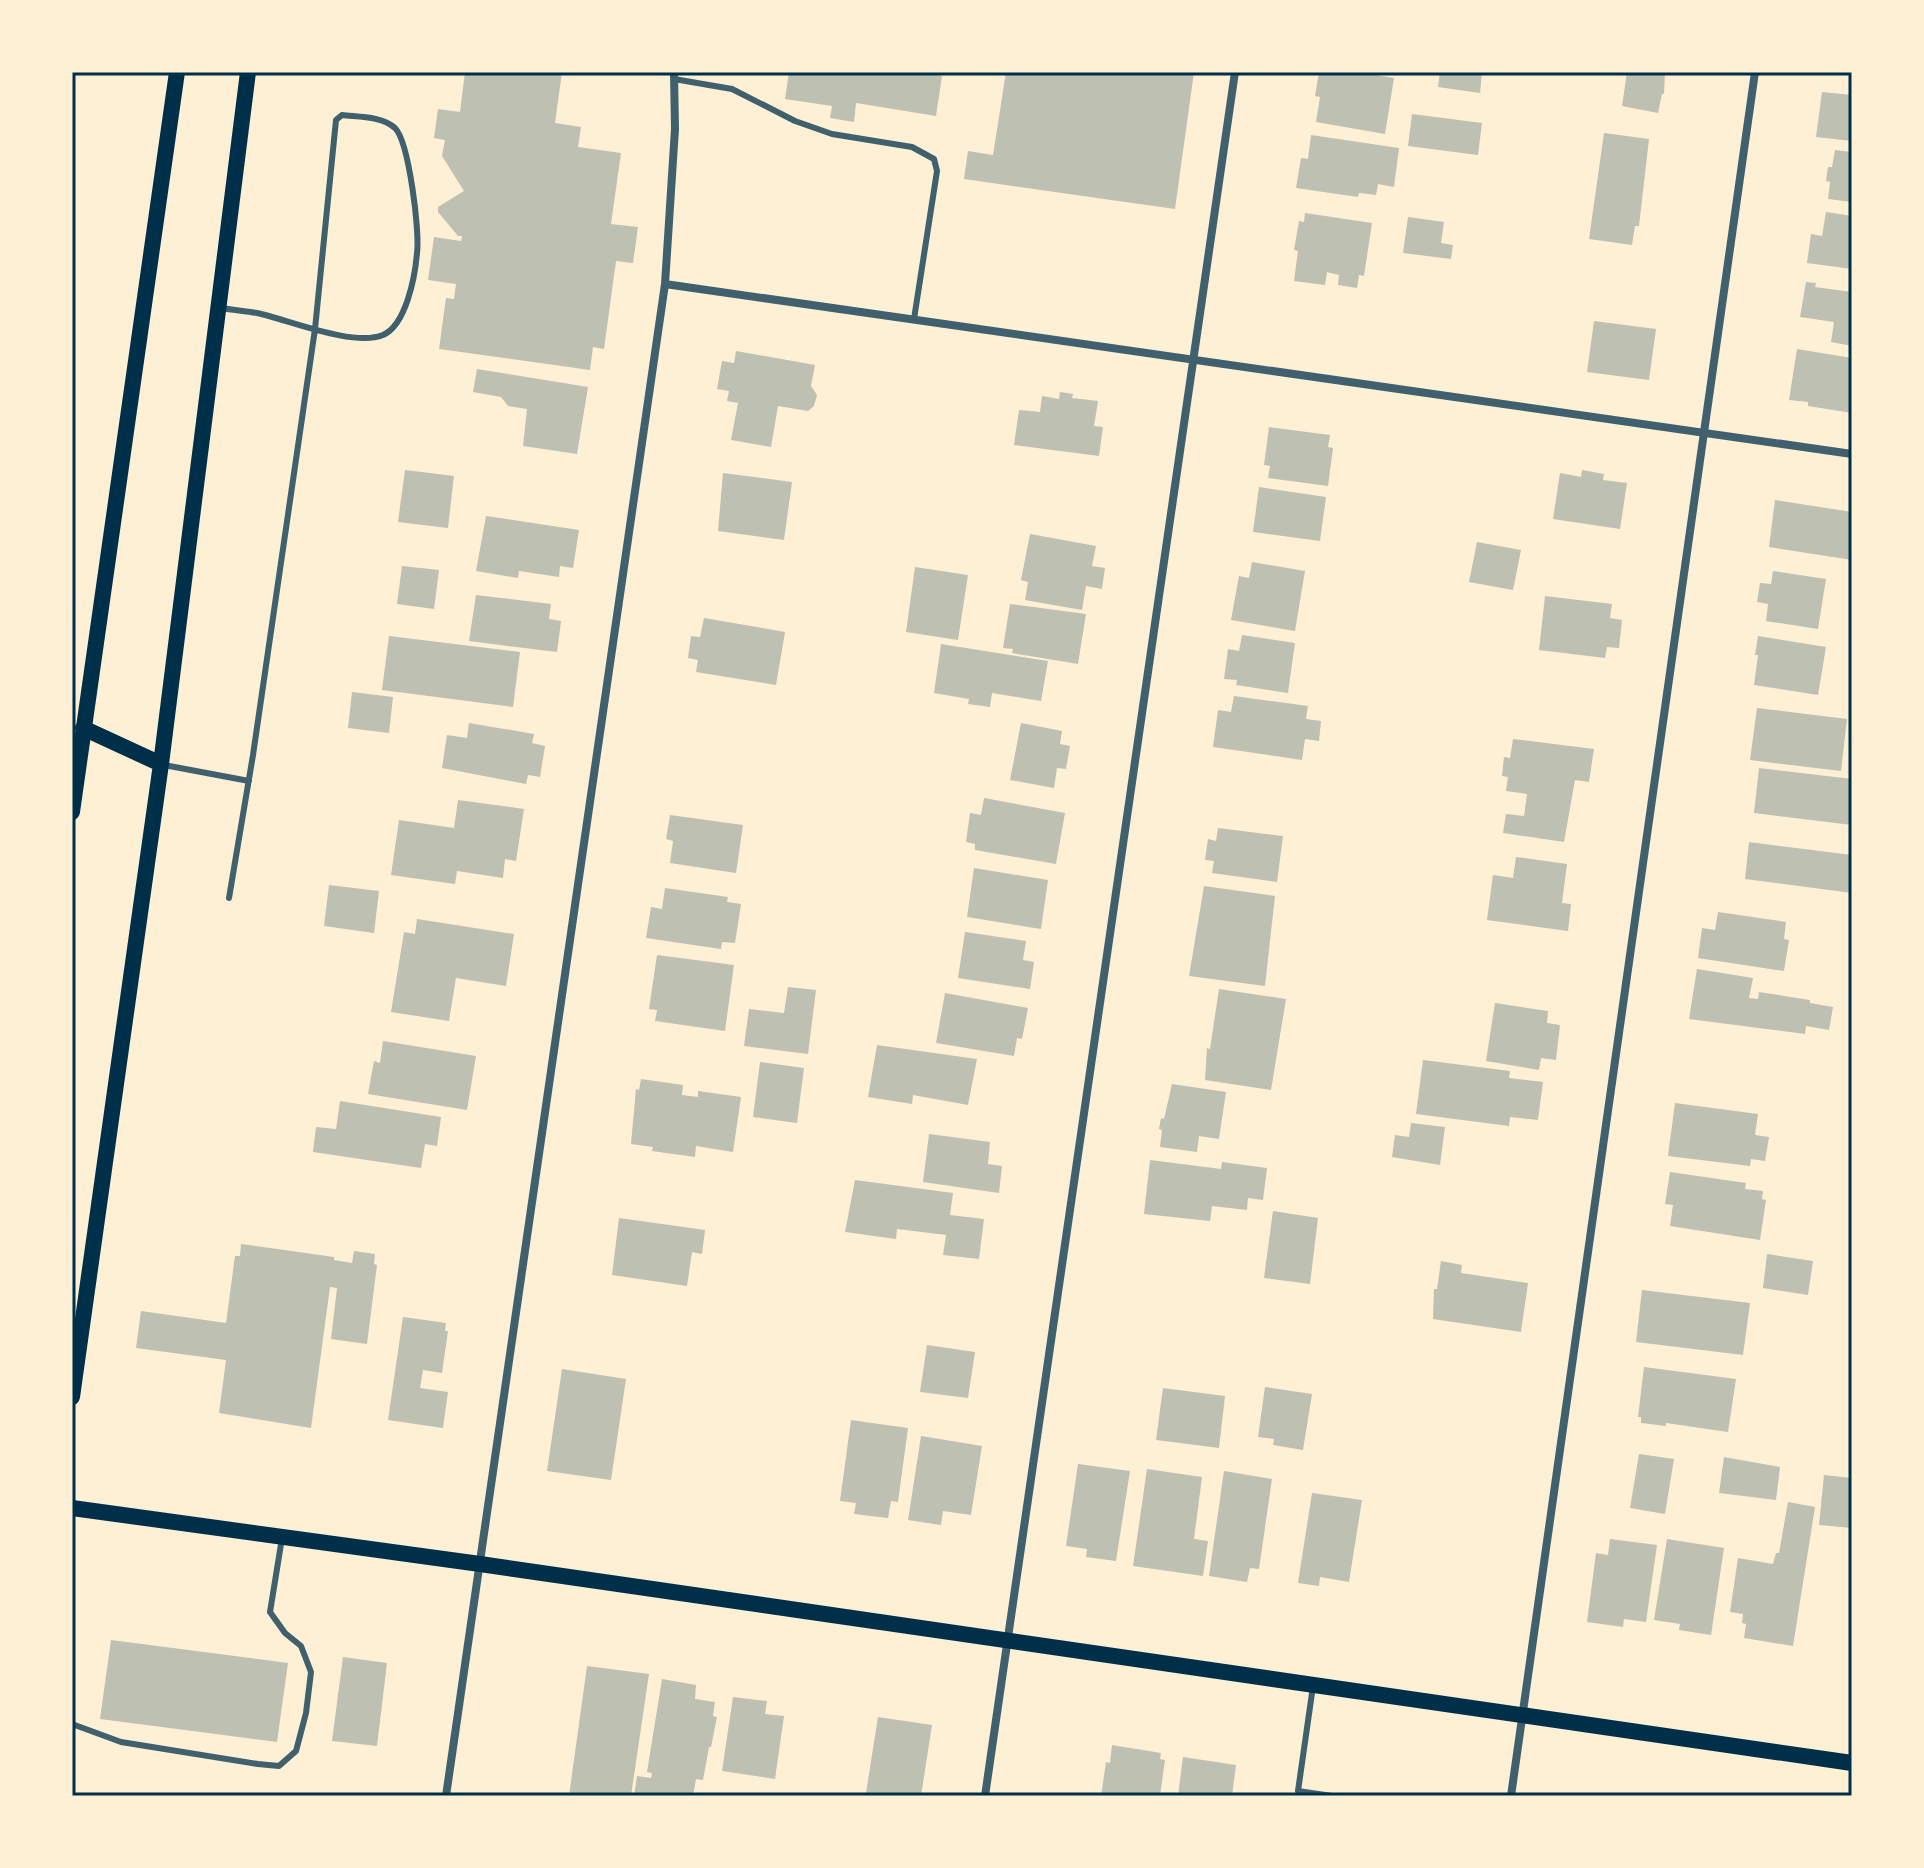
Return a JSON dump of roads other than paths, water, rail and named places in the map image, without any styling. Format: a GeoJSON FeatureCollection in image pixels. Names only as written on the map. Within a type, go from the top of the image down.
{"type":"FeatureCollection","features":[{"type":"Feature","properties":{"kind":"main road"},"geometry":{"type":"LineString","coordinates":[[72,812],[77,728],[177,72]]}},
{"type":"Feature","properties":{"kind":"main road"},"geometry":{"type":"LineString","coordinates":[[72,1397],[161,764],[248,72]]}},
{"type":"Feature","properties":{"kind":"main road"},"geometry":{"type":"LineString","coordinates":[[77,728],[161,764]]}},
{"type":"Feature","properties":{"kind":"main road"},"geometry":{"type":"LineString","coordinates":[[72,1508],[480,1564],[1852,1763]]}},
{"type":"Feature","properties":{"kind":"street"},"geometry":{"type":"LineString","coordinates":[[985,1796],[1235,72]]}},
{"type":"Feature","properties":{"kind":"street"},"geometry":{"type":"LineString","coordinates":[[1511,1796],[1755,72]]}},
{"type":"Feature","properties":{"kind":"street"},"geometry":{"type":"LineString","coordinates":[[446,1796],[665,284],[675,129],[674,76]]}},
{"type":"Feature","properties":{"kind":"street"},"geometry":{"type":"LineString","coordinates":[[665,284],[1852,454]]}},
{"type":"Feature","properties":{"kind":"lane"},"geometry":{"type":"LineString","coordinates":[[674,76],[732,89],[795,121],[832,134],[912,147],[934,159],[937,171],[914,319]]}},
{"type":"Feature","properties":{"kind":"lane"},"geometry":{"type":"LineString","coordinates":[[217,308],[257,313],[315,329],[351,338],[383,335],[403,317],[418,251],[409,161],[396,128],[378,119],[342,115],[336,120],[315,329],[229,898]]}},
{"type":"Feature","properties":{"kind":"lane"},"geometry":{"type":"LineString","coordinates":[[161,764],[249,781]]}},
{"type":"Feature","properties":{"kind":"lane"},"geometry":{"type":"LineString","coordinates":[[72,1724],[121,1742],[258,1764],[279,1766],[296,1751],[306,1713],[311,1672],[301,1646],[285,1633],[270,1612],[282,1537]]}},
{"type":"Feature","properties":{"kind":"lane"},"geometry":{"type":"LineString","coordinates":[[1313,1685],[1298,1791],[1332,1796]]}}]}
